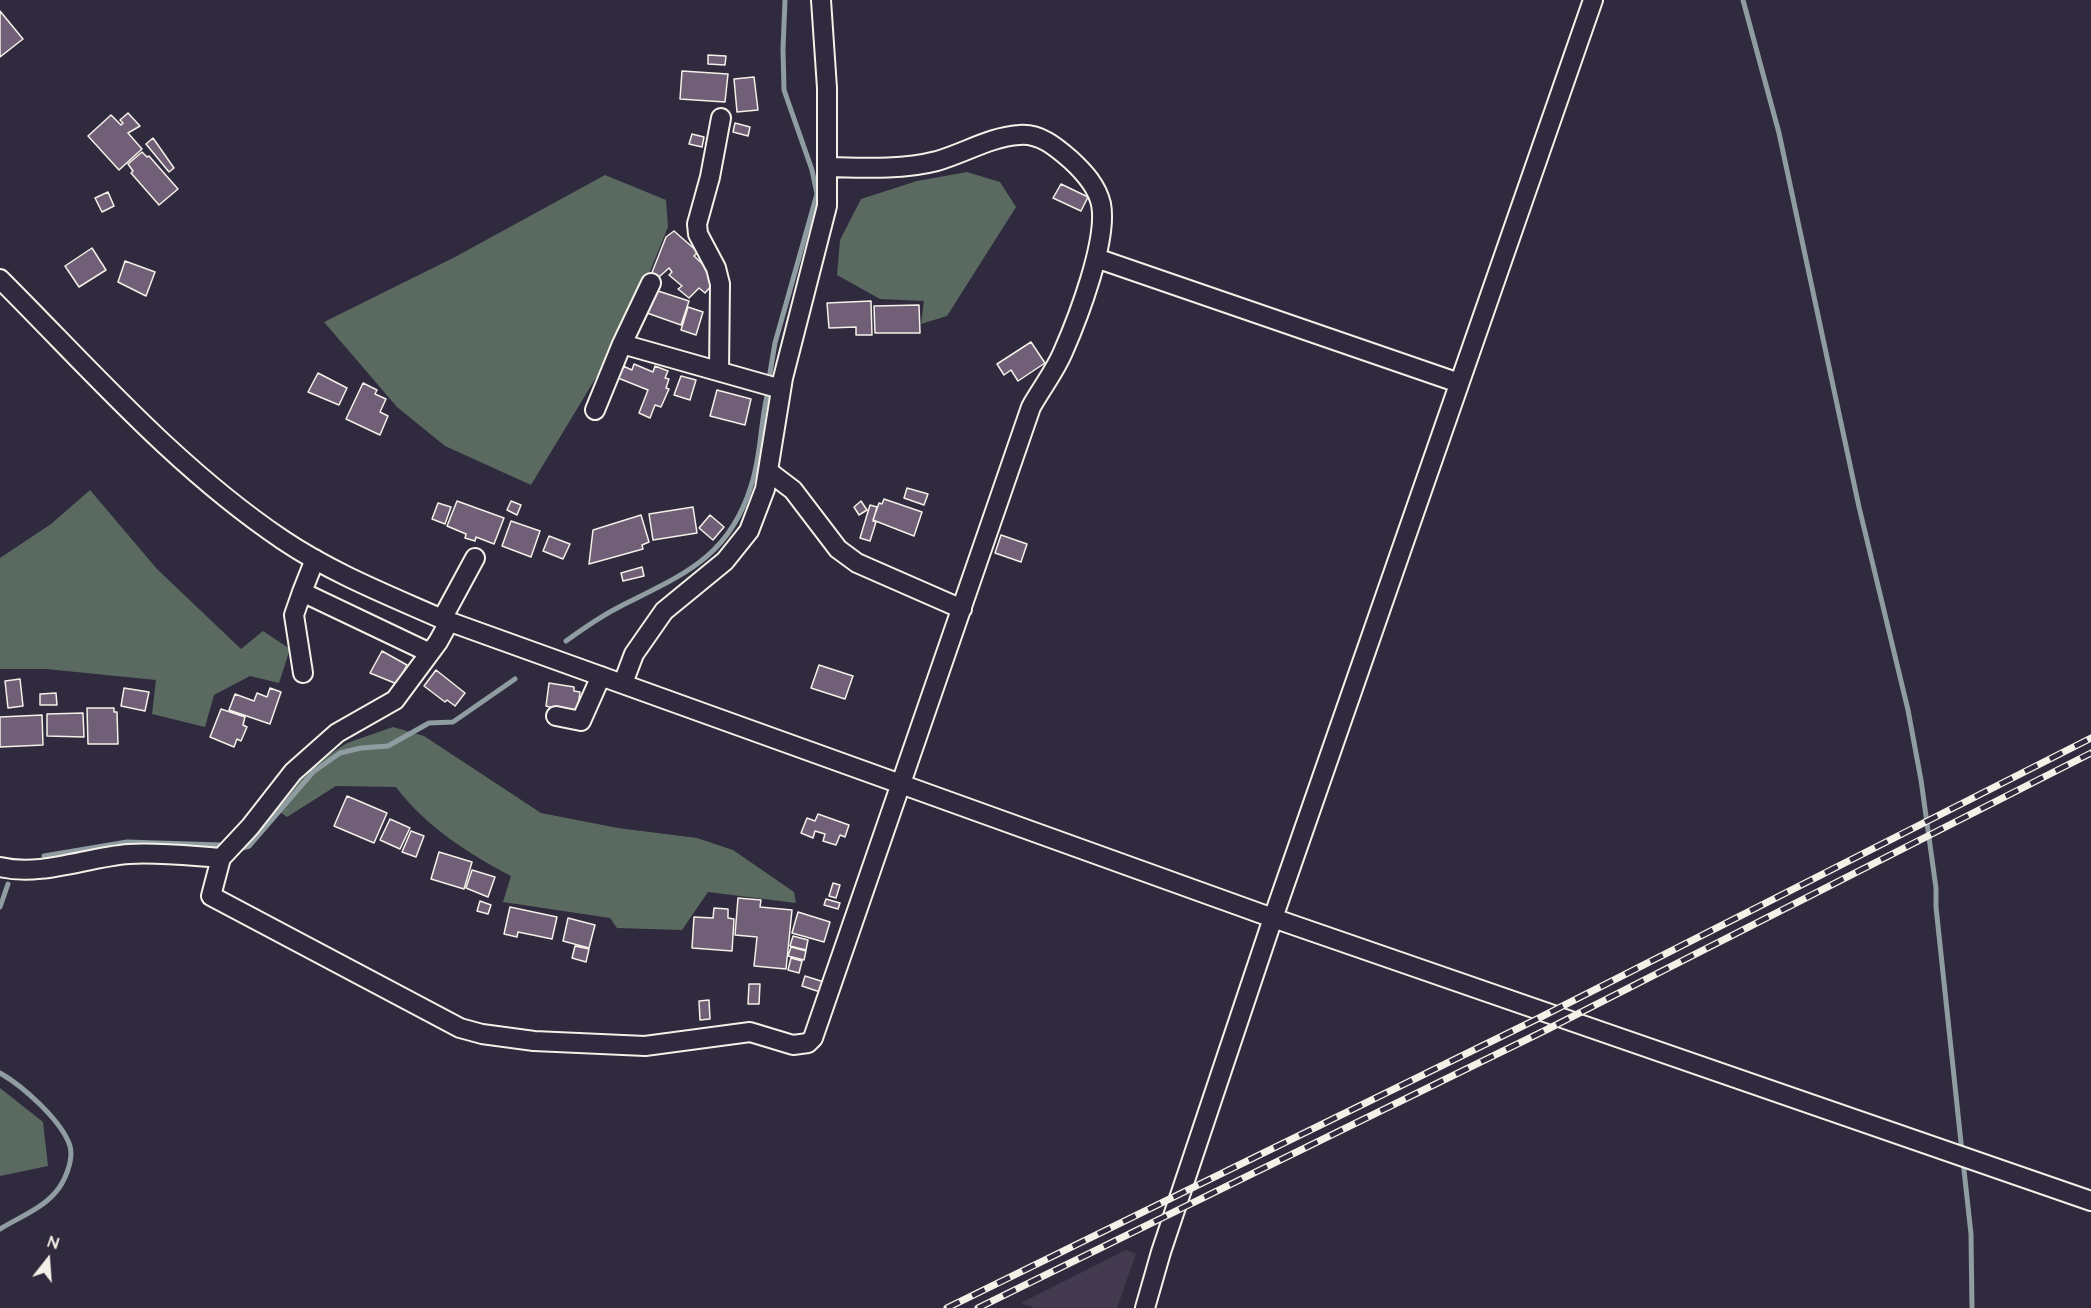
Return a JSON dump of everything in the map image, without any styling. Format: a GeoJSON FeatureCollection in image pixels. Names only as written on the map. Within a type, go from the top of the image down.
{"type":"FeatureCollection","features":[{"type":"Feature","properties":{"kind":"street"},"geometry":{"type":"LineString","coordinates":[[622,683],[634,654],[664,611],[725,561],[750,531],[768,471],[781,389],[827,206],[829,167],[821,0]]}},
{"type":"Feature","properties":{"kind":"street"},"geometry":{"type":"LineString","coordinates":[[1145,1308],[1161,1252],[1273,918],[1593,0]]}},
{"type":"Feature","properties":{"kind":"street"},"geometry":{"type":"LineString","coordinates":[[719,371],[720,284],[716,268],[698,234],[697,224],[710,177],[721,118]]}},
{"type":"Feature","properties":{"kind":"street"},"geometry":{"type":"LineString","coordinates":[[475,558],[430,652],[395,700],[337,733],[293,771],[250,827],[221,858],[211,896],[333,958],[460,1028],[482,1034],[534,1041],[645,1046],[750,1032],[793,1045],[801,1045],[813,1038],[1030,407],[1063,353],[1096,258],[1102,225],[1101,204],[1095,188],[1082,170],[1057,147],[1037,136],[1022,134],[1003,137],[938,161],[904,166],[829,167]]}},
{"type":"Feature","properties":{"kind":"street"},"geometry":{"type":"LineString","coordinates":[[1096,258],[1459,383]]}},
{"type":"Feature","properties":{"kind":"street"},"geometry":{"type":"LineString","coordinates":[[0,279],[160,442],[226,499],[285,541],[348,577],[446,620],[1273,918],[2091,1201]]}},
{"type":"Feature","properties":{"kind":"street"},"geometry":{"type":"LineString","coordinates":[[596,410],[622,344],[651,283]]}},
{"type":"Feature","properties":{"kind":"street"},"geometry":{"type":"LineString","coordinates":[[622,344],[781,389]]}},
{"type":"Feature","properties":{"kind":"street"},"geometry":{"type":"LineString","coordinates":[[768,471],[793,490],[838,549],[857,563],[962,609]]}},
{"type":"Feature","properties":{"kind":"street"},"geometry":{"type":"LineString","coordinates":[[303,673],[294,615],[315,559]]}},
{"type":"Feature","properties":{"kind":"street"},"geometry":{"type":"LineString","coordinates":[[302,592],[430,652]]}},
{"type":"Feature","properties":{"kind":"street"},"geometry":{"type":"LineString","coordinates":[[556,717],[581,721],[601,676]]}},
{"type":"Feature","properties":{"kind":"street"},"geometry":{"type":"LineString","coordinates":[[0,867],[12,870],[40,868],[130,854],[221,858]]}},
{"type":"Feature","properties":{"kind":"shaded area"},"geometry":{"type":"Polygon","coordinates":[[[1126,1250],[1136,1254],[1117,1308],[1034,1308],[1021,1303],[1126,1250]]]}},
{"type":"Feature","properties":{"kind":"green space"},"geometry":{"type":"Polygon","coordinates":[[[967,172],[1000,182],[1016,207],[947,316],[921,324],[924,301],[880,299],[837,275],[840,240],[861,199],[917,181],[967,172]]]}},
{"type":"Feature","properties":{"kind":"green space"},"geometry":{"type":"Polygon","coordinates":[[[605,175],[666,200],[668,227],[629,323],[531,485],[445,446],[397,407],[324,322],[455,257],[605,175]]]}},
{"type":"Feature","properties":{"kind":"green space"},"geometry":{"type":"Polygon","coordinates":[[[90,490],[157,569],[241,649],[263,631],[290,649],[279,683],[250,676],[214,695],[205,727],[152,714],[156,680],[46,669],[0,669],[0,558],[51,524],[90,490]]]}},
{"type":"Feature","properties":{"kind":"green space"},"geometry":{"type":"Polygon","coordinates":[[[393,727],[424,736],[541,813],[618,828],[697,838],[733,850],[794,892],[796,903],[708,892],[682,930],[617,928],[610,918],[503,902],[511,876],[449,838],[420,814],[396,787],[336,786],[287,817],[273,807],[307,769],[347,743],[393,727]]]}},
{"type":"Feature","properties":{"kind":"green space"},"geometry":{"type":"Polygon","coordinates":[[[0,1088],[43,1122],[48,1166],[0,1176],[0,1088]]]}},
{"type":"Feature","properties":{"kind":"building"},"geometry":{"type":"Polygon","coordinates":[[[0,11],[23,39],[0,57],[0,11]]]}},
{"type":"Feature","properties":{"kind":"building"},"geometry":{"type":"Polygon","coordinates":[[[708,55],[726,56],[725,65],[708,64],[708,55]]]}},
{"type":"Feature","properties":{"kind":"building"},"geometry":{"type":"Polygon","coordinates":[[[682,71],[728,74],[725,102],[680,99],[682,71]]]}},
{"type":"Feature","properties":{"kind":"building"},"geometry":{"type":"Polygon","coordinates":[[[754,77],[758,110],[737,112],[734,79],[754,77]]]}},
{"type":"Feature","properties":{"kind":"building"},"geometry":{"type":"Polygon","coordinates":[[[128,113],[140,126],[128,133],[142,149],[119,170],[88,136],[111,115],[121,125],[123,123],[120,120],[128,113]]]}},
{"type":"Feature","properties":{"kind":"building"},"geometry":{"type":"Polygon","coordinates":[[[735,123],[750,127],[748,136],[733,132],[735,123]]]}},
{"type":"Feature","properties":{"kind":"building"},"geometry":{"type":"Polygon","coordinates":[[[692,134],[704,137],[702,147],[689,144],[692,134]]]}},
{"type":"Feature","properties":{"kind":"building"},"geometry":{"type":"Polygon","coordinates":[[[153,138],[174,168],[169,172],[146,144],[153,138]]]}},
{"type":"Feature","properties":{"kind":"building"},"geometry":{"type":"Polygon","coordinates":[[[142,152],[147,157],[149,156],[178,189],[159,205],[131,173],[133,171],[128,164],[142,152]]]}},
{"type":"Feature","properties":{"kind":"building"},"geometry":{"type":"Polygon","coordinates":[[[1061,184],[1088,197],[1081,211],[1053,198],[1061,184]]]}},
{"type":"Feature","properties":{"kind":"building"},"geometry":{"type":"Polygon","coordinates":[[[108,192],[114,206],[102,212],[95,198],[108,192]]]}},
{"type":"Feature","properties":{"kind":"building"},"geometry":{"type":"Polygon","coordinates":[[[674,231],[698,252],[694,256],[709,270],[712,285],[705,293],[699,288],[689,298],[678,289],[682,286],[669,275],[672,272],[669,268],[659,277],[651,275],[666,237],[674,231]]]}},
{"type":"Feature","properties":{"kind":"building"},"geometry":{"type":"Polygon","coordinates":[[[92,248],[106,270],[79,287],[65,266],[92,248]]]}},
{"type":"Feature","properties":{"kind":"building"},"geometry":{"type":"Polygon","coordinates":[[[125,261],[155,272],[146,296],[118,282],[125,261]]]}},
{"type":"Feature","properties":{"kind":"building"},"geometry":{"type":"Polygon","coordinates":[[[655,290],[689,301],[681,325],[647,313],[655,290]]]}},
{"type":"Feature","properties":{"kind":"building"},"geometry":{"type":"Polygon","coordinates":[[[871,301],[872,335],[856,335],[856,327],[829,328],[827,303],[871,301]]]}},
{"type":"Feature","properties":{"kind":"building"},"geometry":{"type":"Polygon","coordinates":[[[919,305],[920,333],[875,333],[874,306],[919,305]]]}},
{"type":"Feature","properties":{"kind":"building"},"geometry":{"type":"Polygon","coordinates":[[[688,307],[703,312],[696,335],[681,330],[688,307]]]}},
{"type":"Feature","properties":{"kind":"building"},"geometry":{"type":"Polygon","coordinates":[[[1031,342],[1045,363],[1018,381],[1011,370],[1004,375],[997,364],[1031,342]]]}},
{"type":"Feature","properties":{"kind":"building"},"geometry":{"type":"Polygon","coordinates":[[[634,364],[653,372],[655,366],[668,371],[665,378],[669,379],[666,388],[669,389],[661,407],[655,405],[650,418],[639,413],[648,390],[618,378],[623,366],[632,370],[634,364]]]}},
{"type":"Feature","properties":{"kind":"building"},"geometry":{"type":"Polygon","coordinates":[[[318,373],[347,388],[339,405],[308,392],[318,373]]]}},
{"type":"Feature","properties":{"kind":"building"},"geometry":{"type":"Polygon","coordinates":[[[681,376],[696,380],[690,400],[674,395],[681,376]]]}},
{"type":"Feature","properties":{"kind":"building"},"geometry":{"type":"Polygon","coordinates":[[[363,383],[377,390],[375,394],[386,399],[380,412],[388,416],[380,435],[346,419],[363,383]]]}},
{"type":"Feature","properties":{"kind":"building"},"geometry":{"type":"Polygon","coordinates":[[[717,390],[751,399],[745,425],[710,416],[717,390]]]}},
{"type":"Feature","properties":{"kind":"building"},"geometry":{"type":"Polygon","coordinates":[[[907,488],[928,494],[924,505],[904,498],[907,488]]]}},
{"type":"Feature","properties":{"kind":"building"},"geometry":{"type":"Polygon","coordinates":[[[884,499],[922,512],[914,536],[873,520],[879,503],[882,504],[884,499]]]}},
{"type":"Feature","properties":{"kind":"building"},"geometry":{"type":"Polygon","coordinates":[[[457,501],[504,518],[494,544],[476,537],[475,541],[465,538],[466,534],[447,526],[457,501]]]}},
{"type":"Feature","properties":{"kind":"building"},"geometry":{"type":"Polygon","coordinates":[[[511,501],[521,505],[517,515],[507,510],[511,501]]]}},
{"type":"Feature","properties":{"kind":"building"},"geometry":{"type":"Polygon","coordinates":[[[861,501],[867,510],[859,515],[854,507],[861,501]]]}},
{"type":"Feature","properties":{"kind":"building"},"geometry":{"type":"Polygon","coordinates":[[[438,503],[451,507],[445,524],[432,519],[438,503]]]}},
{"type":"Feature","properties":{"kind":"building"},"geometry":{"type":"Polygon","coordinates":[[[870,505],[877,507],[873,521],[876,522],[870,541],[860,538],[870,505]]]}},
{"type":"Feature","properties":{"kind":"building"},"geometry":{"type":"Polygon","coordinates":[[[693,507],[697,533],[653,540],[649,514],[693,507]]]}},
{"type":"Feature","properties":{"kind":"building"},"geometry":{"type":"Polygon","coordinates":[[[641,515],[649,542],[642,545],[643,549],[589,564],[593,530],[641,515]]]}},
{"type":"Feature","properties":{"kind":"building"},"geometry":{"type":"Polygon","coordinates":[[[710,515],[724,527],[713,540],[699,528],[710,515]]]}},
{"type":"Feature","properties":{"kind":"building"},"geometry":{"type":"Polygon","coordinates":[[[511,521],[540,531],[531,557],[502,546],[511,521]]]}},
{"type":"Feature","properties":{"kind":"building"},"geometry":{"type":"Polygon","coordinates":[[[1001,535],[1027,544],[1021,562],[995,553],[1001,535]]]}},
{"type":"Feature","properties":{"kind":"building"},"geometry":{"type":"Polygon","coordinates":[[[549,536],[570,544],[563,559],[543,551],[549,536]]]}},
{"type":"Feature","properties":{"kind":"building"},"geometry":{"type":"Polygon","coordinates":[[[642,567],[644,576],[623,581],[621,573],[642,567]]]}},
{"type":"Feature","properties":{"kind":"building"},"geometry":{"type":"Polygon","coordinates":[[[382,651],[407,665],[397,684],[370,673],[382,651]]]}},
{"type":"Feature","properties":{"kind":"building"},"geometry":{"type":"Polygon","coordinates":[[[819,665],[853,676],[845,699],[811,688],[819,665]]]}},
{"type":"Feature","properties":{"kind":"building"},"geometry":{"type":"Polygon","coordinates":[[[436,670],[465,693],[455,706],[447,700],[445,702],[424,686],[436,670]]]}},
{"type":"Feature","properties":{"kind":"building"},"geometry":{"type":"Polygon","coordinates":[[[20,679],[23,706],[8,708],[5,681],[20,679]]]}},
{"type":"Feature","properties":{"kind":"building"},"geometry":{"type":"Polygon","coordinates":[[[549,683],[574,687],[574,691],[580,692],[577,714],[546,706],[549,683]]]}},
{"type":"Feature","properties":{"kind":"building"},"geometry":{"type":"Polygon","coordinates":[[[124,688],[149,692],[145,711],[121,706],[124,688]]]}},
{"type":"Feature","properties":{"kind":"building"},"geometry":{"type":"Polygon","coordinates":[[[270,688],[281,692],[270,724],[229,710],[235,694],[254,701],[257,693],[267,697],[270,688]]]}},
{"type":"Feature","properties":{"kind":"building"},"geometry":{"type":"Polygon","coordinates":[[[56,693],[57,705],[40,705],[40,694],[56,693]]]}},
{"type":"Feature","properties":{"kind":"building"},"geometry":{"type":"Polygon","coordinates":[[[87,708],[114,708],[114,712],[117,712],[118,744],[88,744],[87,708]]]}},
{"type":"Feature","properties":{"kind":"building"},"geometry":{"type":"Polygon","coordinates":[[[221,709],[245,717],[243,725],[247,727],[241,741],[237,739],[234,747],[210,737],[221,709]]]}},
{"type":"Feature","properties":{"kind":"building"},"geometry":{"type":"Polygon","coordinates":[[[83,713],[84,737],[47,736],[47,714],[83,713]]]}},
{"type":"Feature","properties":{"kind":"building"},"geometry":{"type":"Polygon","coordinates":[[[42,715],[43,745],[0,747],[0,717],[42,715]]]}},
{"type":"Feature","properties":{"kind":"building"},"geometry":{"type":"Polygon","coordinates":[[[347,796],[387,813],[374,843],[334,826],[347,796]]]}},
{"type":"Feature","properties":{"kind":"building"},"geometry":{"type":"Polygon","coordinates":[[[818,814],[849,825],[845,837],[840,835],[836,845],[823,841],[825,834],[815,831],[813,838],[801,833],[807,818],[815,821],[818,814]]]}},
{"type":"Feature","properties":{"kind":"building"},"geometry":{"type":"Polygon","coordinates":[[[390,819],[410,828],[400,849],[380,840],[390,819]]]}},
{"type":"Feature","properties":{"kind":"building"},"geometry":{"type":"Polygon","coordinates":[[[411,831],[424,836],[416,857],[402,852],[411,831]]]}},
{"type":"Feature","properties":{"kind":"building"},"geometry":{"type":"Polygon","coordinates":[[[439,852],[472,862],[464,889],[431,879],[439,852]]]}},
{"type":"Feature","properties":{"kind":"building"},"geometry":{"type":"Polygon","coordinates":[[[472,870],[495,877],[488,897],[466,888],[472,870]]]}},
{"type":"Feature","properties":{"kind":"building"},"geometry":{"type":"Polygon","coordinates":[[[833,883],[840,885],[836,898],[829,896],[833,883]]]}},
{"type":"Feature","properties":{"kind":"building"},"geometry":{"type":"Polygon","coordinates":[[[738,898],[761,900],[760,907],[792,910],[786,969],[754,966],[757,937],[735,935],[738,898]]]}},
{"type":"Feature","properties":{"kind":"building"},"geometry":{"type":"Polygon","coordinates":[[[826,899],[840,903],[838,909],[824,905],[826,899]]]}},
{"type":"Feature","properties":{"kind":"building"},"geometry":{"type":"Polygon","coordinates":[[[480,901],[491,905],[488,914],[477,911],[480,901]]]}},
{"type":"Feature","properties":{"kind":"building"},"geometry":{"type":"Polygon","coordinates":[[[510,907],[557,917],[552,939],[518,932],[517,937],[504,934],[510,907]]]}},
{"type":"Feature","properties":{"kind":"building"},"geometry":{"type":"Polygon","coordinates":[[[714,908],[728,909],[728,918],[734,919],[732,951],[692,948],[694,917],[713,918],[714,908]]]}},
{"type":"Feature","properties":{"kind":"building"},"geometry":{"type":"Polygon","coordinates":[[[798,912],[830,922],[824,942],[792,933],[798,912]]]}},
{"type":"Feature","properties":{"kind":"building"},"geometry":{"type":"Polygon","coordinates":[[[568,918],[595,925],[589,948],[563,941],[568,918]]]}},
{"type":"Feature","properties":{"kind":"building"},"geometry":{"type":"Polygon","coordinates":[[[793,936],[808,940],[806,950],[790,946],[793,936]]]}},
{"type":"Feature","properties":{"kind":"building"},"geometry":{"type":"Polygon","coordinates":[[[575,946],[589,949],[586,962],[572,958],[575,946]]]}},
{"type":"Feature","properties":{"kind":"building"},"geometry":{"type":"Polygon","coordinates":[[[791,947],[806,951],[804,960],[788,956],[791,947]]]}},
{"type":"Feature","properties":{"kind":"building"},"geometry":{"type":"Polygon","coordinates":[[[791,958],[802,961],[799,973],[788,970],[791,958]]]}},
{"type":"Feature","properties":{"kind":"building"},"geometry":{"type":"Polygon","coordinates":[[[805,976],[824,982],[820,992],[802,986],[805,976]]]}},
{"type":"Feature","properties":{"kind":"building"},"geometry":{"type":"Polygon","coordinates":[[[749,984],[760,984],[759,1004],[748,1004],[749,984]]]}},
{"type":"Feature","properties":{"kind":"building"},"geometry":{"type":"Polygon","coordinates":[[[709,1000],[710,1019],[700,1020],[699,1001],[709,1000]]]}},
{"type":"Feature","properties":{"kind":"waterway"},"geometry":{"type":"LineString","coordinates":[[769,379],[775,343],[817,194],[812,170],[784,90],[785,0]]}},
{"type":"Feature","properties":{"kind":"waterway"},"geometry":{"type":"LineString","coordinates":[[1743,0],[1779,133],[1859,507],[1908,710],[1921,780],[1936,888],[1936,907],[1962,1152]]}},
{"type":"Feature","properties":{"kind":"waterway"},"geometry":{"type":"LineString","coordinates":[[566,641],[606,614],[664,584],[701,561],[730,531],[742,511],[751,486],[759,453],[767,396]]}},
{"type":"Feature","properties":{"kind":"waterway"},"geometry":{"type":"LineString","coordinates":[[239,849],[249,846],[313,772],[340,753],[361,748],[388,746],[429,723],[453,722],[515,679]]}},
{"type":"Feature","properties":{"kind":"waterway"},"geometry":{"type":"LineString","coordinates":[[44,856],[127,842],[220,845]]}},
{"type":"Feature","properties":{"kind":"waterway"},"geometry":{"type":"LineString","coordinates":[[0,907],[8,884]]}},
{"type":"Feature","properties":{"kind":"waterway"},"geometry":{"type":"LineString","coordinates":[[0,1073],[20,1086],[50,1115],[66,1136],[71,1152],[62,1184],[55,1193],[36,1209],[0,1229]]}},
{"type":"Feature","properties":{"kind":"waterway"},"geometry":{"type":"LineString","coordinates":[[1963,1161],[1971,1234],[1972,1308]]}},
{"type":"Feature","properties":{"kind":"railway"},"geometry":{"type":"LineString","coordinates":[[947,1308],[1537,1019],[2091,738]]}},
{"type":"Feature","properties":{"kind":"railway"},"geometry":{"type":"LineString","coordinates":[[978,1308],[1546,1030],[2091,753]]}}]}
